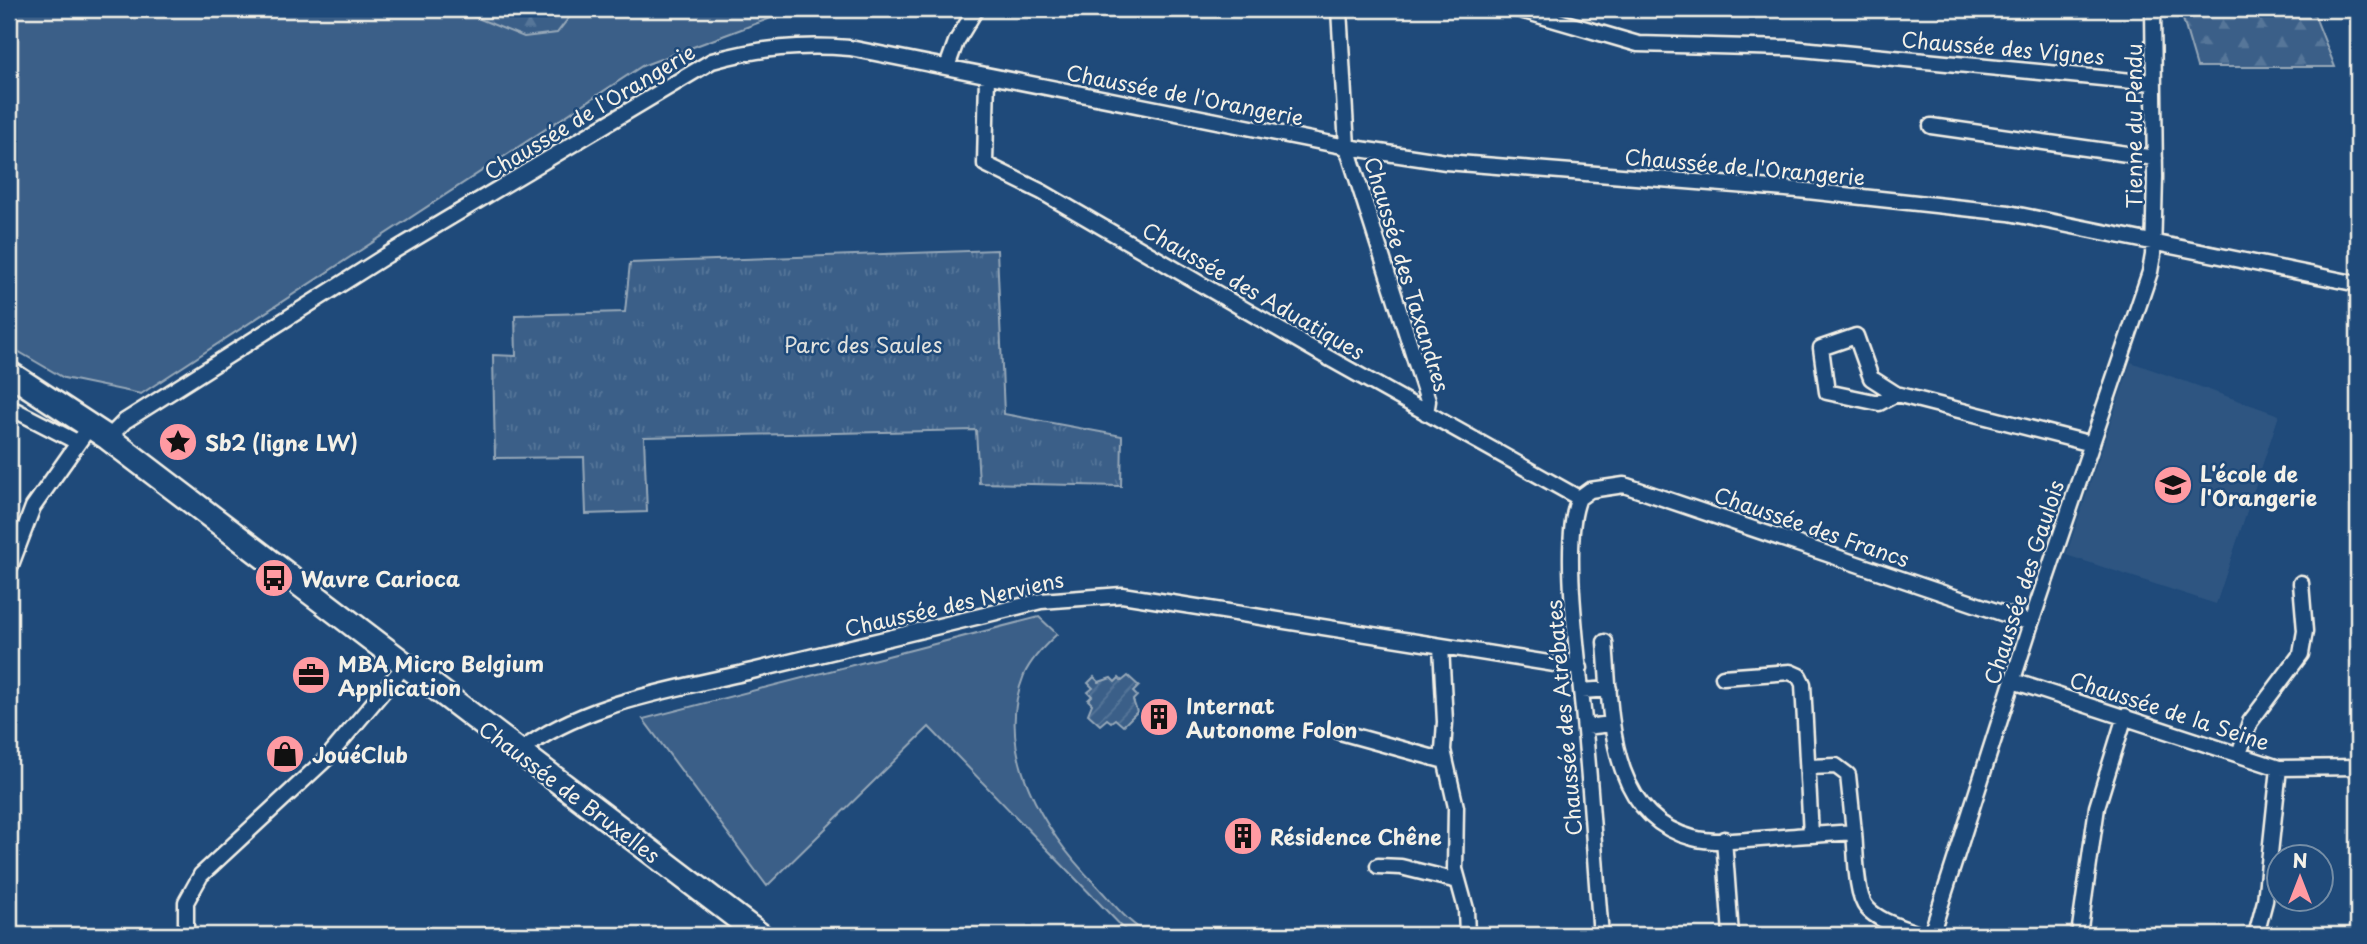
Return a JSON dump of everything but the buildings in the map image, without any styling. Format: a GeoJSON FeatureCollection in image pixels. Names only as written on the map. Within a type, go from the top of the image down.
{"type":"FeatureCollection","features":[{"type":"Feature","properties":{"kind":"main road","name":"Chaussée de Bruxelles"},"geometry":{"type":"LineString","coordinates":[[9,373],[91,436],[405,664],[760,935]]}},
{"type":"Feature","properties":{"kind":"street"},"geometry":{"type":"LineString","coordinates":[[947,67],[956,42],[976,9]]}},
{"type":"Feature","properties":{"kind":"street","name":"Chaussée des Taxandres"},"geometry":{"type":"LineString","coordinates":[[1339,9],[1347,147],[1428,401],[1426,413]]}},
{"type":"Feature","properties":{"kind":"street","name":"Chaussée des Vignes"},"geometry":{"type":"LineString","coordinates":[[1517,9],[1638,44],[1791,48],[2153,83]]}},
{"type":"Feature","properties":{"kind":"street","name":"Tienne du Pendu"},"geometry":{"type":"LineString","coordinates":[[2153,9],[2154,243]]}},
{"type":"Feature","properties":{"kind":"street","name":"Chaussée de l'Orangerie"},"geometry":{"type":"LineString","coordinates":[[11,565],[33,508],[91,436],[125,421],[315,299],[712,61],[754,50],[814,45],[850,48],[1347,147],[1446,162],[1972,208],[2033,216],[2358,284]]}},
{"type":"Feature","properties":{"kind":"street","name":"Chaussée des Aduatiques"},"geometry":{"type":"LineString","coordinates":[[987,76],[985,164],[1042,192],[1579,498]]}},
{"type":"Feature","properties":{"kind":"street"},"geometry":{"type":"LineString","coordinates":[[1931,126],[2155,158]]}},
{"type":"Feature","properties":{"kind":"street","name":"Chaussée des Gaulois"},"geometry":{"type":"LineString","coordinates":[[1931,935],[2031,623],[2150,272],[2154,243]]}},
{"type":"Feature","properties":{"kind":"street"},"geometry":{"type":"LineString","coordinates":[[1896,394],[1879,403],[1827,391],[1821,348],[1856,336],[1871,378],[1896,394],[2092,444]]}},
{"type":"Feature","properties":{"kind":"street"},"geometry":{"type":"LineString","coordinates":[[9,407],[91,436]]}},
{"type":"Feature","properties":{"kind":"street","name":"Chaussée des Francs"},"geometry":{"type":"LineString","coordinates":[[1579,498],[1590,490],[1624,485],[2031,623]]}},
{"type":"Feature","properties":{"kind":"street","name":"Chaussée des Atrébates"},"geometry":{"type":"LineString","coordinates":[[1579,498],[1572,513],[1571,528],[1601,935]]}},
{"type":"Feature","properties":{"kind":"street"},"geometry":{"type":"LineString","coordinates":[[2239,754],[2250,722],[2301,654],[2305,631],[2301,583]]}},
{"type":"Feature","properties":{"kind":"street","name":"Chaussée des Nerviens"},"geometry":{"type":"LineString","coordinates":[[519,752],[547,730],[578,717],[660,693],[1041,601],[1080,596],[1122,595],[1580,668]]}},
{"type":"Feature","properties":{"kind":"street"},"geometry":{"type":"LineString","coordinates":[[1605,642],[1618,760],[1627,782],[1657,820],[1695,839],[1854,832]]}},
{"type":"Feature","properties":{"kind":"street"},"geometry":{"type":"LineString","coordinates":[[1441,646],[1445,761],[1455,807],[1453,844],[1458,881],[1466,909],[1468,935]]}},
{"type":"Feature","properties":{"kind":"street"},"geometry":{"type":"LineString","coordinates":[[186,935],[186,902],[201,875],[327,758],[405,664]]}},
{"type":"Feature","properties":{"kind":"street"},"geometry":{"type":"LineString","coordinates":[[1723,677],[1790,672],[1799,676],[1803,684],[1811,835]]}},
{"type":"Feature","properties":{"kind":"street","name":"Chaussée de la Seine"},"geometry":{"type":"LineString","coordinates":[[2013,681],[2279,768],[2358,767]]}},
{"type":"Feature","properties":{"kind":"street"},"geometry":{"type":"LineString","coordinates":[[1582,691],[1609,689]]}},
{"type":"Feature","properties":{"kind":"street"},"geometry":{"type":"LineString","coordinates":[[2079,935],[2097,807],[2125,716]]}},
{"type":"Feature","properties":{"kind":"street"},"geometry":{"type":"LineString","coordinates":[[1585,727],[1612,724]]}},
{"type":"Feature","properties":{"kind":"street"},"geometry":{"type":"LineString","coordinates":[[1340,733],[1445,761]]}},
{"type":"Feature","properties":{"kind":"street"},"geometry":{"type":"LineString","coordinates":[[1808,767],[1836,766],[1848,775],[1860,892],[1865,907],[1876,915],[1921,935]]}},
{"type":"Feature","properties":{"kind":"street"},"geometry":{"type":"LineString","coordinates":[[2256,935],[2265,901],[2279,768]]}},
{"type":"Feature","properties":{"kind":"street"},"geometry":{"type":"LineString","coordinates":[[1724,839],[1731,935]]}},
{"type":"Feature","properties":{"kind":"street"},"geometry":{"type":"LineString","coordinates":[[1378,866],[1401,867],[1458,881]]}},
{"type":"Feature","properties":{"kind":"shaded area","name":"L'école de l'Orangerie"},"geometry":{"type":"Polygon","coordinates":[[[2131,362],[2279,415],[2216,604],[2066,555],[2131,362]]]}},
{"type":"Feature","properties":{"kind":"green space"},"geometry":{"type":"Polygon","coordinates":[[[9,9],[866,9],[857,14],[771,18],[642,66],[141,394],[64,378],[9,346],[9,9]]]}},
{"type":"Feature","properties":{"kind":"green space"},"geometry":{"type":"Polygon","coordinates":[[[467,9],[574,11],[557,33],[524,37],[470,15],[467,9]]]}},
{"type":"Feature","properties":{"kind":"green space"},"geometry":{"type":"Polygon","coordinates":[[[2180,9],[2312,9],[2335,67],[2197,67],[2180,9]]]}},
{"type":"Feature","properties":{"kind":"green space","name":"Parc des Saules"},"geometry":{"type":"Polygon","coordinates":[[[997,250],[1004,414],[1122,436],[1121,486],[979,483],[976,430],[644,437],[647,512],[586,514],[584,457],[495,458],[493,355],[516,356],[515,315],[625,312],[630,263],[997,250]]]}},
{"type":"Feature","properties":{"kind":"green space"},"geometry":{"type":"Polygon","coordinates":[[[1039,617],[1057,634],[1027,669],[1016,704],[1015,733],[1020,762],[1029,789],[1059,841],[1077,864],[1129,920],[1151,935],[1130,935],[929,727],[767,886],[643,719],[1039,617]]]}},
{"type":"Feature","properties":{"kind":"green space"},"geometry":{"type":"Polygon","coordinates":[[[1128,676],[1139,686],[1133,692],[1137,696],[1133,700],[1137,712],[1123,726],[1115,719],[1111,722],[1107,719],[1100,725],[1088,714],[1092,704],[1088,700],[1092,696],[1088,692],[1093,688],[1088,683],[1094,677],[1099,682],[1111,678],[1115,682],[1128,676]]]}},
{"type":"Feature","properties":{"kind":"place","name":"Sb2 (ligne LW)"},"geometry":{"type":"Point","coordinates":[178,442]}},
{"type":"Feature","properties":{"kind":"place","name":"L'école de l'Orangerie"},"geometry":{"type":"Point","coordinates":[2173,485]}},
{"type":"Feature","properties":{"kind":"place","name":"Wavre Carioca"},"geometry":{"type":"Point","coordinates":[274,578]}},
{"type":"Feature","properties":{"kind":"place","name":"MBA Micro Belgium Application"},"geometry":{"type":"Point","coordinates":[311,675]}},
{"type":"Feature","properties":{"kind":"place","name":"Internat Autonome Folon"},"geometry":{"type":"Point","coordinates":[1159,717]}},
{"type":"Feature","properties":{"kind":"place","name":"JouéClub"},"geometry":{"type":"Point","coordinates":[285,754]}},
{"type":"Feature","properties":{"kind":"place","name":"Résidence Chêne"},"geometry":{"type":"Point","coordinates":[1243,836]}}]}
